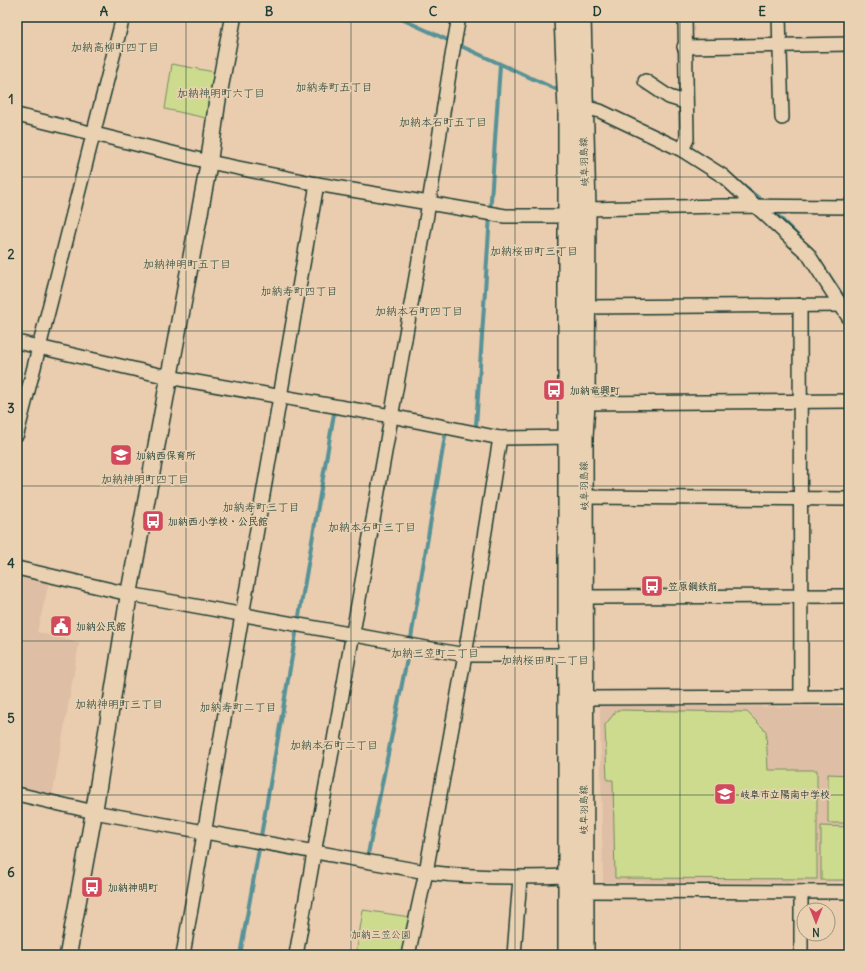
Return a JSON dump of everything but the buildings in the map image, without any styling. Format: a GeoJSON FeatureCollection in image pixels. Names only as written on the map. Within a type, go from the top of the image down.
{"type":"FeatureCollection","features":[{"type":"Feature","properties":{"kind":"main road","name":"岐阜羽島線"},"geometry":{"type":"LineString","coordinates":[[564,17],[568,110],[568,216],[575,437],[568,655],[568,955]]}},
{"type":"Feature","properties":{"kind":"main road","name":"岐阜羽島線"},"geometry":{"type":"LineString","coordinates":[[581,17],[586,209],[585,403],[575,437],[584,497],[584,955]]}},
{"type":"Feature","properties":{"kind":"street"},"geometry":{"type":"LineString","coordinates":[[17,434],[123,17]]}},
{"type":"Feature","properties":{"kind":"street"},"geometry":{"type":"LineString","coordinates":[[68,955],[94,812],[168,377],[233,17]]}},
{"type":"Feature","properties":{"kind":"street"},"geometry":{"type":"LineString","coordinates":[[296,955],[351,635],[429,202],[450,62],[459,17]]}},
{"type":"Feature","properties":{"kind":"street"},"geometry":{"type":"LineString","coordinates":[[682,150],[687,139],[684,17]]}},
{"type":"Feature","properties":{"kind":"street"},"geometry":{"type":"LineString","coordinates":[[779,17],[782,118]]}},
{"type":"Feature","properties":{"kind":"street"},"geometry":{"type":"LineString","coordinates":[[684,47],[849,44]]}},
{"type":"Feature","properties":{"kind":"street"},"geometry":{"type":"LineString","coordinates":[[645,81],[669,97],[685,102]]}},
{"type":"Feature","properties":{"kind":"street"},"geometry":{"type":"LineString","coordinates":[[583,107],[600,110],[682,150],[723,176],[808,254],[844,305],[849,318]]}},
{"type":"Feature","properties":{"kind":"street"},"geometry":{"type":"LineString","coordinates":[[17,115],[92,135],[208,162],[317,184],[505,216],[568,216]]}},
{"type":"Feature","properties":{"kind":"street"},"geometry":{"type":"LineString","coordinates":[[183,955],[317,184]]}},
{"type":"Feature","properties":{"kind":"street"},"geometry":{"type":"LineString","coordinates":[[586,209],[849,207]]}},
{"type":"Feature","properties":{"kind":"street"},"geometry":{"type":"LineString","coordinates":[[800,305],[801,697]]}},
{"type":"Feature","properties":{"kind":"street"},"geometry":{"type":"LineString","coordinates":[[585,307],[844,305]]}},
{"type":"Feature","properties":{"kind":"street"},"geometry":{"type":"LineString","coordinates":[[17,342],[168,377],[391,416],[500,438],[575,437]]}},
{"type":"Feature","properties":{"kind":"street"},"geometry":{"type":"LineString","coordinates":[[585,403],[849,401]]}},
{"type":"Feature","properties":{"kind":"street"},"geometry":{"type":"LineString","coordinates":[[408,955],[426,872],[500,438]]}},
{"type":"Feature","properties":{"kind":"street"},"geometry":{"type":"LineString","coordinates":[[584,497],[849,499]]}},
{"type":"Feature","properties":{"kind":"street"},"geometry":{"type":"LineString","coordinates":[[17,568],[130,594],[242,616],[464,655],[568,655]]}},
{"type":"Feature","properties":{"kind":"street"},"geometry":{"type":"LineString","coordinates":[[584,597],[849,596]]}},
{"type":"Feature","properties":{"kind":"street"},"geometry":{"type":"LineString","coordinates":[[583,698],[849,697]]}},
{"type":"Feature","properties":{"kind":"street"},"geometry":{"type":"LineString","coordinates":[[17,794],[94,812],[426,872],[459,876],[520,878],[568,876]]}},
{"type":"Feature","properties":{"kind":"street"},"geometry":{"type":"LineString","coordinates":[[514,955],[520,878]]}},
{"type":"Feature","properties":{"kind":"street"},"geometry":{"type":"LineString","coordinates":[[583,890],[849,892]]}},
{"type":"Feature","properties":{"kind":"street"},"geometry":{"type":"LineString","coordinates":[[801,892],[801,955]]}},
{"type":"Feature","properties":{"kind":"shaded area"},"geometry":{"type":"Polygon","coordinates":[[[17,575],[49,582],[37,632],[79,643],[52,797],[17,788],[17,575]]]}},
{"type":"Feature","properties":{"kind":"shaded area","name":"岐阜市立陽南中学校"},"geometry":{"type":"Polygon","coordinates":[[[600,706],[849,707],[849,882],[603,882],[600,706]]]}},
{"type":"Feature","properties":{"kind":"green space"},"geometry":{"type":"Polygon","coordinates":[[[172,64],[214,72],[206,118],[165,109],[172,64]]]}},
{"type":"Feature","properties":{"kind":"green space","name":"岐阜市立陽南中学校"},"geometry":{"type":"Polygon","coordinates":[[[617,710],[747,712],[766,731],[768,770],[817,770],[817,879],[615,878],[613,780],[607,780],[605,725],[617,710]]]}},
{"type":"Feature","properties":{"kind":"green space"},"geometry":{"type":"Polygon","coordinates":[[[828,774],[849,775],[849,823],[828,823],[828,774]]]}},
{"type":"Feature","properties":{"kind":"green space"},"geometry":{"type":"Polygon","coordinates":[[[821,826],[849,827],[849,880],[821,880],[821,826]]]}},
{"type":"Feature","properties":{"kind":"green space","name":"加納三笠公園"},"geometry":{"type":"Polygon","coordinates":[[[363,910],[410,917],[401,955],[356,955],[363,910]]]}},
{"type":"Feature","properties":{"kind":"waterway"},"geometry":{"type":"LineString","coordinates":[[397,17],[562,92]]}},
{"type":"Feature","properties":{"kind":"waterway"},"geometry":{"type":"LineString","coordinates":[[476,426],[500,65]]}},
{"type":"Feature","properties":{"kind":"waterway"},"geometry":{"type":"LineString","coordinates":[[588,99],[602,106]]}},
{"type":"Feature","properties":{"kind":"waterway"},"geometry":{"type":"LineString","coordinates":[[688,147],[709,160]]}},
{"type":"Feature","properties":{"kind":"waterway"},"geometry":{"type":"LineString","coordinates":[[738,182],[764,202]]}},
{"type":"Feature","properties":{"kind":"waterway"},"geometry":{"type":"LineString","coordinates":[[772,210],[800,238]]}},
{"type":"Feature","properties":{"kind":"waterway"},"geometry":{"type":"LineString","coordinates":[[812,250],[847,302]]}},
{"type":"Feature","properties":{"kind":"waterway"},"geometry":{"type":"LineString","coordinates":[[261,836],[335,408]]}},
{"type":"Feature","properties":{"kind":"waterway"},"geometry":{"type":"LineString","coordinates":[[368,854],[410,644],[446,430]]}},
{"type":"Feature","properties":{"kind":"waterway"},"geometry":{"type":"LineString","coordinates":[[240,955],[259,849]]}},
{"type":"Feature","properties":{"kind":"place","name":"加納竜興町"},"geometry":{"type":"Point","coordinates":[554,390]}},
{"type":"Feature","properties":{"kind":"place","name":"加納西保育所"},"geometry":{"type":"Point","coordinates":[121,455]}},
{"type":"Feature","properties":{"kind":"place","name":"加納西小学校・公民館"},"geometry":{"type":"Point","coordinates":[153,521]}},
{"type":"Feature","properties":{"kind":"place","name":"笠原鋼鉄前"},"geometry":{"type":"Point","coordinates":[652,586]}},
{"type":"Feature","properties":{"kind":"place","name":"加納公民館"},"geometry":{"type":"Point","coordinates":[61,626]}},
{"type":"Feature","properties":{"kind":"place","name":"岐阜市立陽南中学校"},"geometry":{"type":"Point","coordinates":[725,794]}},
{"type":"Feature","properties":{"kind":"place","name":"加納神明町"},"geometry":{"type":"Point","coordinates":[92,887]}},
{"type":"Feature","properties":{"kind":"district","name":"加納高柳町四丁目"},"geometry":{"type":"Point","coordinates":[115,47]}},
{"type":"Feature","properties":{"kind":"district","name":"加納寿町五丁目"},"geometry":{"type":"Point","coordinates":[334,87]}},
{"type":"Feature","properties":{"kind":"district","name":"加納神明町六丁目"},"geometry":{"type":"Point","coordinates":[221,93]}},
{"type":"Feature","properties":{"kind":"district","name":"加納本石町五丁目"},"geometry":{"type":"Point","coordinates":[443,122]}},
{"type":"Feature","properties":{"kind":"district","name":"加納桜田町三丁目"},"geometry":{"type":"Point","coordinates":[534,251]}},
{"type":"Feature","properties":{"kind":"district","name":"加納神明町五丁目"},"geometry":{"type":"Point","coordinates":[187,264]}},
{"type":"Feature","properties":{"kind":"district","name":"加納寿町四丁目"},"geometry":{"type":"Point","coordinates":[299,291]}},
{"type":"Feature","properties":{"kind":"district","name":"加納本石町四丁目"},"geometry":{"type":"Point","coordinates":[419,311]}},
{"type":"Feature","properties":{"kind":"district","name":"加納神明町四丁目"},"geometry":{"type":"Point","coordinates":[145,479]}},
{"type":"Feature","properties":{"kind":"district","name":"加納寿町三丁目"},"geometry":{"type":"Point","coordinates":[261,507]}},
{"type":"Feature","properties":{"kind":"district","name":"加納本石町三丁目"},"geometry":{"type":"Point","coordinates":[372,527]}},
{"type":"Feature","properties":{"kind":"district","name":"加納三笠町二丁目"},"geometry":{"type":"Point","coordinates":[435,653]}},
{"type":"Feature","properties":{"kind":"district","name":"加納桜田町二丁目"},"geometry":{"type":"Point","coordinates":[545,660]}},
{"type":"Feature","properties":{"kind":"district","name":"加納神明町三丁目"},"geometry":{"type":"Point","coordinates":[119,704]}},
{"type":"Feature","properties":{"kind":"district","name":"加納寿町二丁目"},"geometry":{"type":"Point","coordinates":[238,707]}},
{"type":"Feature","properties":{"kind":"district","name":"加納本石町二丁目"},"geometry":{"type":"Point","coordinates":[334,745]}}]}
